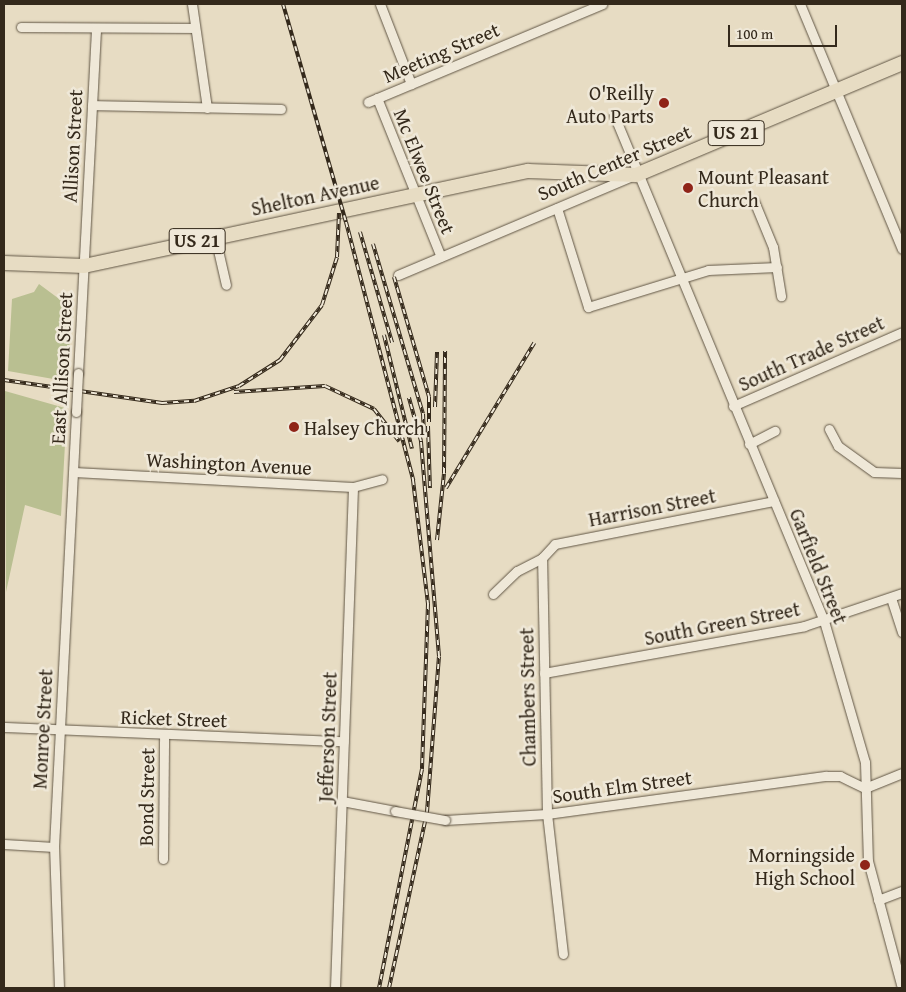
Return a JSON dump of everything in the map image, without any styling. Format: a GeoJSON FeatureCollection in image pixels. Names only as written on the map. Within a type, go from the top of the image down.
{"type":"FeatureCollection","features":[{"type":"Feature","properties":{"kind":"main road","name":"South Center Street"},"geometry":{"type":"LineString","coordinates":[[636,175],[902,63]]}},
{"type":"Feature","properties":{"kind":"main road","name":"Shelton Avenue"},"geometry":{"type":"LineString","coordinates":[[4,263],[84,266],[528,171],[636,175]]}},
{"type":"Feature","properties":{"kind":"street"},"geometry":{"type":"LineString","coordinates":[[192,4],[207,108]]}},
{"type":"Feature","properties":{"kind":"street"},"geometry":{"type":"LineString","coordinates":[[380,4],[411,84]]}},
{"type":"Feature","properties":{"kind":"street","name":"Meeting Street"},"geometry":{"type":"LineString","coordinates":[[372,100],[602,4]]}},
{"type":"Feature","properties":{"kind":"street"},"geometry":{"type":"LineString","coordinates":[[800,4],[902,249]]}},
{"type":"Feature","properties":{"kind":"street"},"geometry":{"type":"LineString","coordinates":[[22,27],[195,28]]}},
{"type":"Feature","properties":{"kind":"street","name":"Allison Street"},"geometry":{"type":"LineString","coordinates":[[84,266],[96,28]]}},
{"type":"Feature","properties":{"kind":"street","name":"Mc Elwee Street"},"geometry":{"type":"LineString","coordinates":[[372,100],[416,194],[441,257]]}},
{"type":"Feature","properties":{"kind":"street"},"geometry":{"type":"LineString","coordinates":[[92,105],[281,109]]}},
{"type":"Feature","properties":{"kind":"street","name":"Garfield Street"},"geometry":{"type":"LineString","coordinates":[[614,115],[636,175],[824,621],[865,762],[866,849],[902,988]]}},
{"type":"Feature","properties":{"kind":"street","name":"South Center Street"},"geometry":{"type":"LineString","coordinates":[[398,275],[636,175]]}},
{"type":"Feature","properties":{"kind":"street"},"geometry":{"type":"LineString","coordinates":[[754,201],[776,267],[781,296]]}},
{"type":"Feature","properties":{"kind":"street"},"geometry":{"type":"LineString","coordinates":[[557,208],[588,307],[708,270],[776,267]]}},
{"type":"Feature","properties":{"kind":"street"},"geometry":{"type":"LineString","coordinates":[[215,237],[226,285]]}},
{"type":"Feature","properties":{"kind":"street","name":"East Allison Street"},"geometry":{"type":"LineString","coordinates":[[74,472],[84,266]]}},
{"type":"Feature","properties":{"kind":"street","name":"South Trade Street"},"geometry":{"type":"LineString","coordinates":[[734,406],[902,332]]}},
{"type":"Feature","properties":{"kind":"street"},"geometry":{"type":"LineString","coordinates":[[829,429],[838,446],[874,472],[902,473]]}},
{"type":"Feature","properties":{"kind":"street"},"geometry":{"type":"LineString","coordinates":[[749,444],[775,431]]}},
{"type":"Feature","properties":{"kind":"street","name":"Washington Avenue"},"geometry":{"type":"LineString","coordinates":[[74,472],[353,487],[382,479]]}},
{"type":"Feature","properties":{"kind":"street","name":"Monroe Street"},"geometry":{"type":"LineString","coordinates":[[59,988],[54,847],[74,472]]}},
{"type":"Feature","properties":{"kind":"street","name":"Jefferson Street"},"geometry":{"type":"LineString","coordinates":[[336,988],[353,487]]}},
{"type":"Feature","properties":{"kind":"street","name":"Harrison Street"},"geometry":{"type":"LineString","coordinates":[[493,594],[517,571],[542,558],[555,544],[774,501]]}},
{"type":"Feature","properties":{"kind":"street","name":"Chambers Street"},"geometry":{"type":"LineString","coordinates":[[542,558],[547,814],[563,954]]}},
{"type":"Feature","properties":{"kind":"street","name":"South Green Street"},"geometry":{"type":"LineString","coordinates":[[544,673],[824,621],[902,593]]}},
{"type":"Feature","properties":{"kind":"street"},"geometry":{"type":"LineString","coordinates":[[891,598],[902,632]]}},
{"type":"Feature","properties":{"kind":"street","name":"Ricket Street"},"geometry":{"type":"LineString","coordinates":[[4,727],[60,731],[344,741]]}},
{"type":"Feature","properties":{"kind":"street","name":"Bond Street"},"geometry":{"type":"LineString","coordinates":[[163,859],[164,735]]}},
{"type":"Feature","properties":{"kind":"street"},"geometry":{"type":"LineString","coordinates":[[865,788],[902,773]]}},
{"type":"Feature","properties":{"kind":"street","name":"South Elm Street"},"geometry":{"type":"LineString","coordinates":[[342,801],[445,820],[547,814],[826,776],[847,778],[865,788]]}},
{"type":"Feature","properties":{"kind":"street"},"geometry":{"type":"LineString","coordinates":[[4,844],[54,847]]}},
{"type":"Feature","properties":{"kind":"street"},"geometry":{"type":"LineString","coordinates":[[878,900],[902,891]]}},
{"type":"Feature","properties":{"kind":"green space"},"geometry":{"type":"Polygon","coordinates":[[[39,284],[70,307],[69,377],[59,380],[8,371],[12,299],[34,292],[39,284]]]}},
{"type":"Feature","properties":{"kind":"green space"},"geometry":{"type":"Polygon","coordinates":[[[5,391],[65,408],[61,516],[25,505],[6,592],[5,391]]]}},
{"type":"Feature","properties":{"kind":"railway"},"geometry":{"type":"LineString","coordinates":[[283,4],[346,222],[413,480],[428,604],[422,769],[379,988]]}},
{"type":"Feature","properties":{"kind":"railway"},"geometry":{"type":"LineString","coordinates":[[4,380],[162,403],[194,401],[239,386],[280,360],[322,305],[337,257],[339,213]]}},
{"type":"Feature","properties":{"kind":"railway"},"geometry":{"type":"LineString","coordinates":[[360,232],[392,342]]}},
{"type":"Feature","properties":{"kind":"railway"},"geometry":{"type":"LineString","coordinates":[[373,244],[423,414],[424,434]]}},
{"type":"Feature","properties":{"kind":"railway"},"geometry":{"type":"LineString","coordinates":[[394,277],[429,397],[429,422]]}},
{"type":"Feature","properties":{"kind":"railway"},"geometry":{"type":"LineString","coordinates":[[384,335],[412,449]]}},
{"type":"Feature","properties":{"kind":"railway"},"geometry":{"type":"LineString","coordinates":[[446,488],[534,343]]}},
{"type":"Feature","properties":{"kind":"railway"},"geometry":{"type":"LineString","coordinates":[[437,540],[444,473],[445,351]]}},
{"type":"Feature","properties":{"kind":"railway"},"geometry":{"type":"LineString","coordinates":[[435,407],[437,352]]}},
{"type":"Feature","properties":{"kind":"railway"},"geometry":{"type":"LineString","coordinates":[[234,392],[325,386],[374,409],[399,441]]}},
{"type":"Feature","properties":{"kind":"railway"},"geometry":{"type":"LineString","coordinates":[[389,988],[427,812],[439,656],[421,441],[409,398]]}},
{"type":"Feature","properties":{"kind":"railway"},"geometry":{"type":"LineString","coordinates":[[428,426],[430,488]]}},
{"type":"Feature","properties":{"kind":"place","name":"O'Reilly Auto Parts"},"geometry":{"type":"Point","coordinates":[664,103]}},
{"type":"Feature","properties":{"kind":"place","name":"Mount Pleasant Church"},"geometry":{"type":"Point","coordinates":[688,188]}},
{"type":"Feature","properties":{"kind":"place","name":"Halsey Church"},"geometry":{"type":"Point","coordinates":[294,427]}},
{"type":"Feature","properties":{"kind":"place","name":"Morningside High School"},"geometry":{"type":"Point","coordinates":[865,865]}}]}
